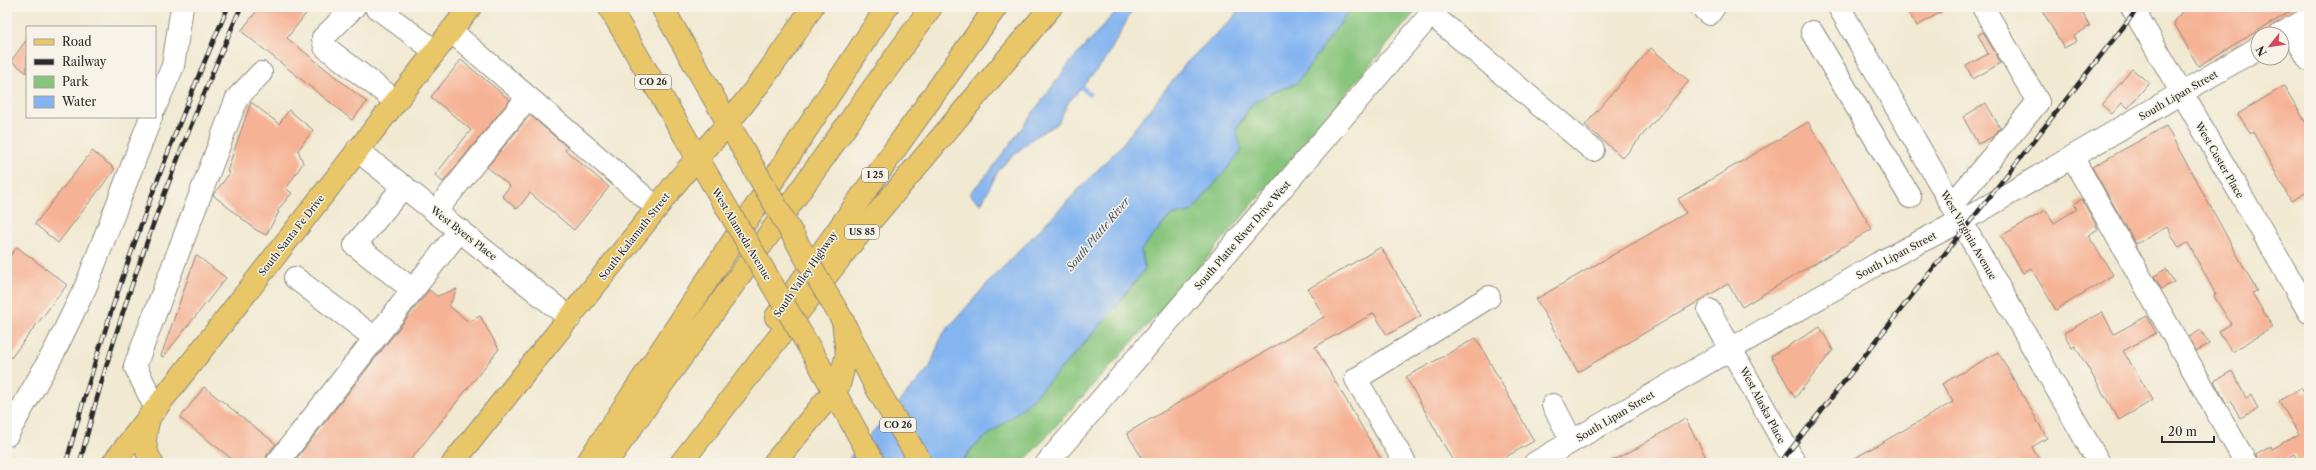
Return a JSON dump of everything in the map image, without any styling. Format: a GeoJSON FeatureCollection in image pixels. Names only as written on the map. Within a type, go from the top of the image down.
{"type":"FeatureCollection","features":[{"type":"Feature","properties":{"kind":"main road","name":"South Santa Fe Drive"},"geometry":{"type":"LineString","coordinates":[[113,463],[470,7]]}},
{"type":"Feature","properties":{"kind":"main road","name":"West Alameda Avenue"},"geometry":{"type":"LineString","coordinates":[[609,7],[814,357],[874,463]]}},
{"type":"Feature","properties":{"kind":"main road","name":"CO 26"},"geometry":{"type":"LineString","coordinates":[[662,7],[842,321],[876,387],[921,463]]}},
{"type":"Feature","properties":{"kind":"main road","name":"South Kalamath Street"},"geometry":{"type":"LineString","coordinates":[[453,463],[657,208],[675,182],[728,123],[786,46],[812,7]]}},
{"type":"Feature","properties":{"kind":"main road"},"geometry":{"type":"LineString","coordinates":[[587,463],[887,7]]}},
{"type":"Feature","properties":{"kind":"main road"},"geometry":{"type":"LineString","coordinates":[[606,463],[931,7]]}},
{"type":"Feature","properties":{"kind":"main road","name":"South Valley Highway"},"geometry":{"type":"LineString","coordinates":[[670,463],[996,7]]}},
{"type":"Feature","properties":{"kind":"main road","name":"US 85"},"geometry":{"type":"LineString","coordinates":[[681,463],[847,249],[1051,7]]}},
{"type":"Feature","properties":{"kind":"main road"},"geometry":{"type":"LineString","coordinates":[[774,463],[834,392],[843,376],[846,359],[842,321]]}},
{"type":"Feature","properties":{"kind":"main road"},"geometry":{"type":"LineString","coordinates":[[152,414],[145,431],[145,445],[152,463]]}},
{"type":"Feature","properties":{"kind":"street"},"geometry":{"type":"LineString","coordinates":[[156,105],[173,66],[182,7]]}},
{"type":"Feature","properties":{"kind":"street"},"geometry":{"type":"LineString","coordinates":[[354,7],[323,38],[325,47],[396,101]]}},
{"type":"Feature","properties":{"kind":"street"},"geometry":{"type":"LineString","coordinates":[[376,7],[435,51]]}},
{"type":"Feature","properties":{"kind":"street","name":"West Virginia Avenue"},"geometry":{"type":"LineString","coordinates":[[1839,7],[2099,463]]}},
{"type":"Feature","properties":{"kind":"street"},"geometry":{"type":"LineString","coordinates":[[1957,213],[2038,102],[1983,7]]}},
{"type":"Feature","properties":{"kind":"street","name":"West Custer Place"},"geometry":{"type":"LineString","coordinates":[[2132,7],[2309,312]]}},
{"type":"Feature","properties":{"kind":"street"},"geometry":{"type":"LineString","coordinates":[[1434,11],[1593,150]]}},
{"type":"Feature","properties":{"kind":"street","name":"South Platte River Drive West"},"geometry":{"type":"LineString","coordinates":[[1047,463],[1434,11]]}},
{"type":"Feature","properties":{"kind":"street"},"geometry":{"type":"LineString","coordinates":[[2294,27],[2309,60]]}},
{"type":"Feature","properties":{"kind":"street"},"geometry":{"type":"LineString","coordinates":[[451,32],[657,208]]}},
{"type":"Feature","properties":{"kind":"street"},"geometry":{"type":"LineString","coordinates":[[1812,32],[1910,197]]}},
{"type":"Feature","properties":{"kind":"street","name":"South Lipan Street"},"geometry":{"type":"LineString","coordinates":[[1535,463],[1731,347],[1877,264],[1957,213],[2072,157],[2250,53]]}},
{"type":"Feature","properties":{"kind":"street"},"geometry":{"type":"LineString","coordinates":[[152,414],[135,366],[236,98],[261,73]]}},
{"type":"Feature","properties":{"kind":"street"},"geometry":{"type":"LineString","coordinates":[[436,211],[528,97]]}},
{"type":"Feature","properties":{"kind":"street"},"geometry":{"type":"LineString","coordinates":[[7,435],[55,350],[86,286],[151,118]]}},
{"type":"Feature","properties":{"kind":"street","name":"West Byers Place"},"geometry":{"type":"LineString","coordinates":[[357,150],[570,318]]}},
{"type":"Feature","properties":{"kind":"street"},"geometry":{"type":"LineString","coordinates":[[2072,157],[2246,463]]}},
{"type":"Feature","properties":{"kind":"street"},"geometry":{"type":"LineString","coordinates":[[404,186],[355,245],[413,290]]}},
{"type":"Feature","properties":{"kind":"street"},"geometry":{"type":"LineString","coordinates":[[277,463],[460,230]]}},
{"type":"Feature","properties":{"kind":"street"},"geometry":{"type":"LineString","coordinates":[[295,278],[375,338]]}},
{"type":"Feature","properties":{"kind":"street"},"geometry":{"type":"LineString","coordinates":[[1405,463],[1356,379],[1489,297]]}},
{"type":"Feature","properties":{"kind":"street","name":"West Alaska Place"},"geometry":{"type":"LineString","coordinates":[[1709,310],[1731,347],[1794,463]]}},
{"type":"Feature","properties":{"kind":"street"},"geometry":{"type":"LineString","coordinates":[[1553,405],[1572,441]]}},
{"type":"Feature","properties":{"kind":"green space"},"geometry":{"type":"Polygon","coordinates":[[[1352,7],[1419,7],[1186,283],[1022,463],[961,463],[981,439],[1054,376],[1090,337],[1145,269],[1141,250],[1170,216],[1192,211],[1251,105],[1271,93],[1297,83],[1352,7]]]}},
{"type":"Feature","properties":{"kind":"water"},"geometry":{"type":"Polygon","coordinates":[[[1120,7],[1134,7],[1106,59],[1068,103],[1058,123],[1033,138],[998,171],[981,204],[969,194],[991,170],[1068,65],[1120,7]]]}},
{"type":"Feature","properties":{"kind":"water","name":"South Platte River"},"geometry":{"type":"Polygon","coordinates":[[[1239,7],[1352,7],[1297,83],[1271,93],[1251,105],[1236,129],[1242,151],[1192,211],[1170,216],[1141,250],[1145,269],[1106,319],[1024,407],[972,448],[961,463],[845,463],[930,367],[942,335],[987,284],[1119,148],[1188,61],[1234,17],[1239,7]]]}},
{"type":"Feature","properties":{"kind":"building"},"geometry":{"type":"Polygon","coordinates":[[[260,7],[311,7],[287,38],[367,102],[352,120],[241,31],[260,7]]]}},
{"type":"Feature","properties":{"kind":"building"},"geometry":{"type":"Polygon","coordinates":[[[1905,7],[1950,7],[1917,26],[1905,7]]]}},
{"type":"Feature","properties":{"kind":"building"},"geometry":{"type":"Polygon","coordinates":[[[2040,7],[2079,7],[2090,26],[2074,36],[2077,41],[2064,48],[2040,7]]]}},
{"type":"Feature","properties":{"kind":"building"},"geometry":{"type":"Polygon","coordinates":[[[2185,7],[2298,7],[2266,26],[2250,26],[2250,35],[2198,66],[2174,23],[2185,7]]]}},
{"type":"Feature","properties":{"kind":"building"},"geometry":{"type":"Polygon","coordinates":[[[1983,32],[2001,63],[1973,79],[1966,66],[1988,54],[1978,35],[1983,32]]]}},
{"type":"Feature","properties":{"kind":"building"},"geometry":{"type":"Polygon","coordinates":[[[26,40],[26,72],[11,61],[26,40]]]}},
{"type":"Feature","properties":{"kind":"building"},"geometry":{"type":"Polygon","coordinates":[[[1651,48],[1689,81],[1623,158],[1585,125],[1651,48]]]}},
{"type":"Feature","properties":{"kind":"building"},"geometry":{"type":"Polygon","coordinates":[[[461,60],[510,100],[443,182],[435,175],[471,130],[431,97],[461,60]]]}},
{"type":"Feature","properties":{"kind":"building"},"geometry":{"type":"Polygon","coordinates":[[[2132,69],[2149,83],[2128,108],[2122,103],[2112,114],[2102,105],[2132,69]]]}},
{"type":"Feature","properties":{"kind":"building"},"geometry":{"type":"Polygon","coordinates":[[[2284,86],[2309,128],[2309,191],[2291,201],[2253,132],[2251,134],[2238,114],[2284,86]]]}},
{"type":"Feature","properties":{"kind":"building"},"geometry":{"type":"Polygon","coordinates":[[[251,102],[279,124],[289,110],[313,130],[298,150],[303,163],[286,189],[292,193],[277,211],[279,212],[266,235],[256,230],[213,195],[230,173],[227,171],[251,102]]]}},
{"type":"Feature","properties":{"kind":"building"},"geometry":{"type":"Polygon","coordinates":[[[1986,103],[2000,128],[1994,136],[1978,144],[1963,117],[1986,103]]]}},
{"type":"Feature","properties":{"kind":"building"},"geometry":{"type":"Polygon","coordinates":[[[530,115],[567,147],[565,150],[609,187],[574,230],[530,193],[517,209],[502,196],[510,186],[487,167],[530,115]]]}},
{"type":"Feature","properties":{"kind":"building"},"geometry":{"type":"Polygon","coordinates":[[[1808,122],[1872,229],[1742,307],[1728,284],[1578,372],[1536,299],[1686,213],[1678,199],[1808,122]]]}},
{"type":"Feature","properties":{"kind":"building"},"geometry":{"type":"Polygon","coordinates":[[[2166,126],[2257,291],[2252,293],[2273,327],[2232,352],[2219,331],[2231,324],[2214,296],[2216,295],[2188,243],[2179,248],[2167,227],[2136,244],[2092,167],[2166,126]]]}},
{"type":"Feature","properties":{"kind":"building"},"geometry":{"type":"Polygon","coordinates":[[[92,151],[115,169],[58,243],[35,224],[92,151]]]}},
{"type":"Feature","properties":{"kind":"building"},"geometry":{"type":"Polygon","coordinates":[[[2082,199],[2098,229],[2088,235],[2113,275],[2056,310],[2031,268],[2023,273],[2001,236],[2046,210],[2054,223],[2077,209],[2074,204],[2082,199]]]}},
{"type":"Feature","properties":{"kind":"building"},"geometry":{"type":"Polygon","coordinates":[[[17,247],[67,285],[7,363],[7,260],[17,247]]]}},
{"type":"Feature","properties":{"kind":"building"},"geometry":{"type":"Polygon","coordinates":[[[1381,247],[1421,316],[1387,335],[1374,313],[1315,347],[1383,463],[1145,463],[1127,433],[1324,317],[1308,289],[1381,247]]]}},
{"type":"Feature","properties":{"kind":"building"},"geometry":{"type":"Polygon","coordinates":[[[196,255],[226,278],[163,357],[161,356],[196,255]]]}},
{"type":"Feature","properties":{"kind":"building"},"geometry":{"type":"Polygon","coordinates":[[[2166,269],[2174,282],[2161,289],[2154,276],[2166,269]]]}},
{"type":"Feature","properties":{"kind":"building"},"geometry":{"type":"Polygon","coordinates":[[[457,289],[449,306],[469,322],[480,316],[499,349],[408,463],[293,463],[429,290],[437,296],[457,289]]]}},
{"type":"Feature","properties":{"kind":"building"},"geometry":{"type":"Polygon","coordinates":[[[2102,312],[2114,334],[2147,316],[2156,333],[2123,351],[2153,400],[2119,420],[2075,346],[2072,348],[2064,333],[2102,312]]]}},
{"type":"Feature","properties":{"kind":"building"},"geometry":{"type":"Polygon","coordinates":[[[1820,327],[1833,350],[1795,398],[1771,356],[1820,327]]]}},
{"type":"Feature","properties":{"kind":"building"},"geometry":{"type":"Polygon","coordinates":[[[2201,330],[2209,344],[2196,351],[2189,337],[2201,330]]]}},
{"type":"Feature","properties":{"kind":"building"},"geometry":{"type":"Polygon","coordinates":[[[1476,338],[1534,441],[1495,463],[1454,463],[1406,377],[1476,338]]]}},
{"type":"Feature","properties":{"kind":"building"},"geometry":{"type":"Polygon","coordinates":[[[1998,352],[2047,438],[2032,447],[2041,463],[1846,463],[1953,402],[1942,384],[1998,352]]]}},
{"type":"Feature","properties":{"kind":"building"},"geometry":{"type":"Polygon","coordinates":[[[2232,371],[2246,398],[2251,395],[2258,409],[2240,418],[2231,401],[2226,403],[2214,381],[2232,371]]]}},
{"type":"Feature","properties":{"kind":"building"},"geometry":{"type":"Polygon","coordinates":[[[204,387],[276,444],[267,455],[265,463],[237,463],[180,418],[204,387]]]}},
{"type":"Feature","properties":{"kind":"building"},"geometry":{"type":"Polygon","coordinates":[[[2301,388],[2304,393],[2309,390],[2309,454],[2297,461],[2294,454],[2280,463],[2258,463],[2256,455],[2271,446],[2272,449],[2299,434],[2279,401],[2301,388]]]}},
{"type":"Feature","properties":{"kind":"building"},"geometry":{"type":"Polygon","coordinates":[[[1685,418],[1709,463],[1607,463],[1639,447],[1685,418]]]}},
{"type":"Feature","properties":{"kind":"waterway"},"geometry":{"type":"LineString","coordinates":[[1083,88],[1089,94]]}},
{"type":"Feature","properties":{"kind":"railway"},"geometry":{"type":"LineString","coordinates":[[66,463],[100,347],[138,232],[181,119],[228,7]]}},
{"type":"Feature","properties":{"kind":"railway"},"geometry":{"type":"LineString","coordinates":[[80,463],[112,347],[150,232],[194,118],[241,7]]}},
{"type":"Feature","properties":{"kind":"railway"},"geometry":{"type":"LineString","coordinates":[[1780,463],[2139,7]]}}]}
